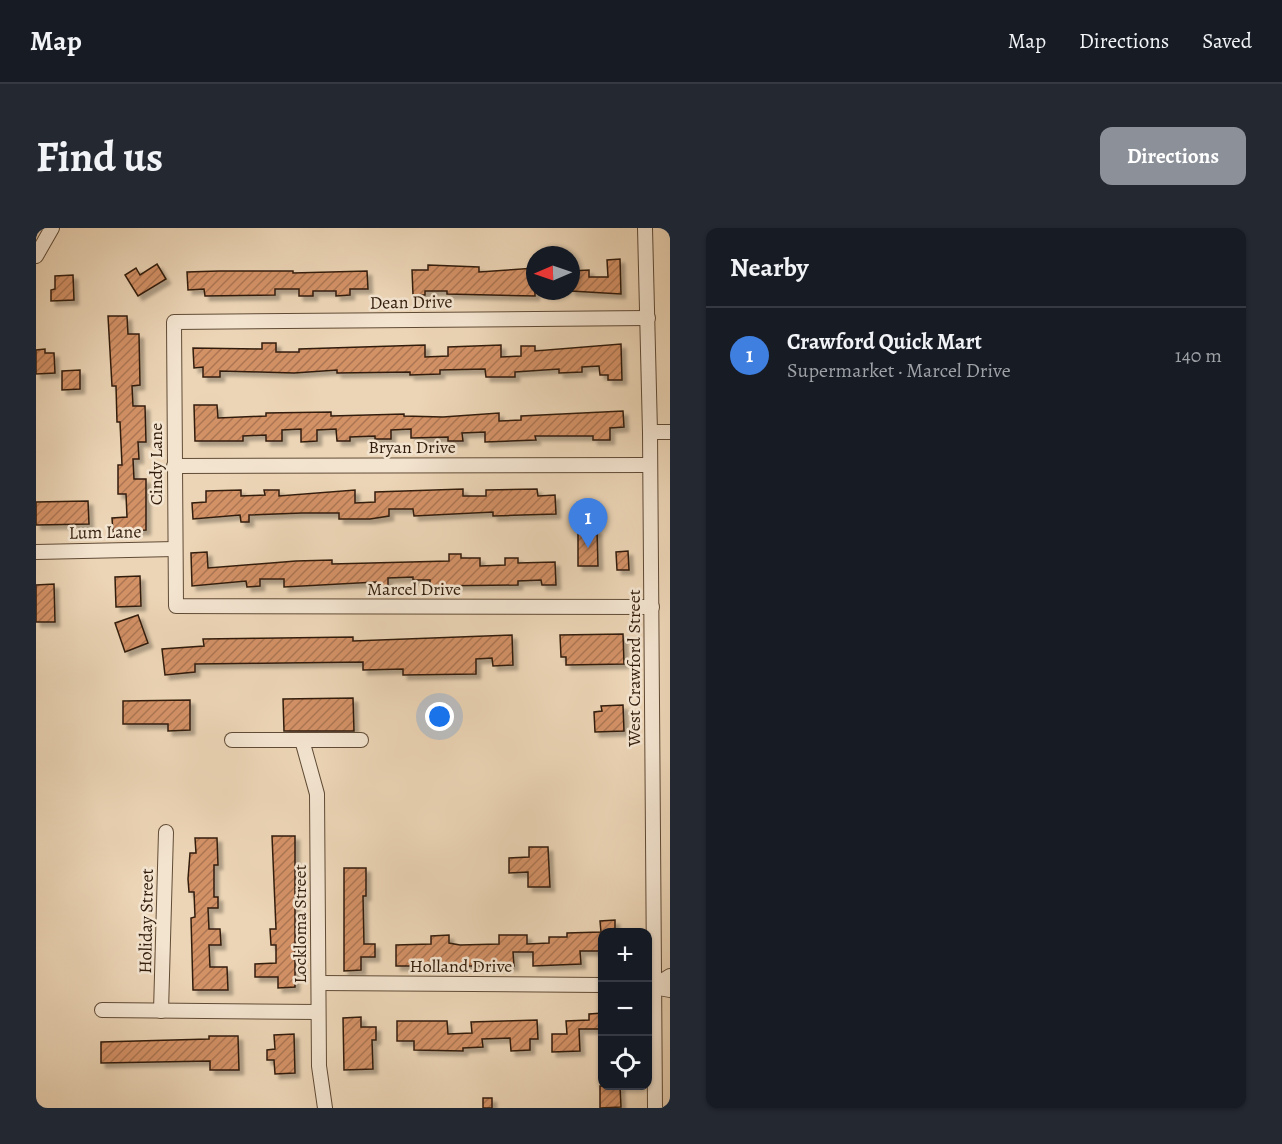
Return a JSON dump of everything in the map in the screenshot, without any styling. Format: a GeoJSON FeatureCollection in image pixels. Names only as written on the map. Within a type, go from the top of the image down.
{"type":"FeatureCollection","features":[{"type":"Feature","properties":{"kind":"street"},"geometry":{"type":"LineString","coordinates":[[36,256],[52,228]]}},
{"type":"Feature","properties":{"kind":"street","name":"West Crawford Street"},"geometry":{"type":"LineString","coordinates":[[645,228],[652,608],[651,982]]}},
{"type":"Feature","properties":{"kind":"street","name":"Dean Drive"},"geometry":{"type":"LineString","coordinates":[[174,322],[648,318]]}},
{"type":"Feature","properties":{"kind":"street","name":"Cindy Lane"},"geometry":{"type":"LineString","coordinates":[[174,322],[176,606]]}},
{"type":"Feature","properties":{"kind":"street"},"geometry":{"type":"LineString","coordinates":[[650,432],[670,432]]}},
{"type":"Feature","properties":{"kind":"street","name":"Bryan Drive"},"geometry":{"type":"LineString","coordinates":[[174,466],[650,465]]}},
{"type":"Feature","properties":{"kind":"street","name":"Lum Lane"},"geometry":{"type":"LineString","coordinates":[[36,552],[175,549]]}},
{"type":"Feature","properties":{"kind":"street","name":"Marcel Drive"},"geometry":{"type":"LineString","coordinates":[[176,606],[652,608]]}},
{"type":"Feature","properties":{"kind":"street"},"geometry":{"type":"LineString","coordinates":[[232,740],[361,740]]}},
{"type":"Feature","properties":{"kind":"street","name":"Lockloma Street"},"geometry":{"type":"LineString","coordinates":[[302,740],[317,794],[319,1066],[325,1108]]}},
{"type":"Feature","properties":{"kind":"street","name":"Holiday Street"},"geometry":{"type":"LineString","coordinates":[[161,1011],[166,832]]}},
{"type":"Feature","properties":{"kind":"street"},"geometry":{"type":"LineString","coordinates":[[652,985],[670,976]]}},
{"type":"Feature","properties":{"kind":"street","name":"Holland Drive"},"geometry":{"type":"LineString","coordinates":[[319,983],[598,985]]}},
{"type":"Feature","properties":{"kind":"street"},"geometry":{"type":"LineString","coordinates":[[652,986],[670,990]]}},
{"type":"Feature","properties":{"kind":"street"},"geometry":{"type":"LineString","coordinates":[[102,1010],[318,1012]]}},
{"type":"Feature","properties":{"kind":"street","name":"West Crawford Street"},"geometry":{"type":"LineString","coordinates":[[652,1016],[655,1108]]}},
{"type":"Feature","properties":{"kind":"building"},"geometry":{"type":"Polygon","coordinates":[[[620,259],[621,294],[580,292],[580,270],[589,270],[589,277],[608,277],[607,260],[620,259]]]}},
{"type":"Feature","properties":{"kind":"building"},"geometry":{"type":"Polygon","coordinates":[[[157,264],[166,279],[138,296],[125,275],[136,268],[140,275],[157,264]]]}},
{"type":"Feature","properties":{"kind":"building"},"geometry":{"type":"Polygon","coordinates":[[[428,265],[479,267],[479,272],[526,269],[526,296],[447,294],[447,291],[425,291],[425,295],[413,295],[412,270],[428,270],[428,265]]]}},
{"type":"Feature","properties":{"kind":"building"},"geometry":{"type":"Polygon","coordinates":[[[293,271],[293,273],[367,271],[368,289],[350,289],[350,295],[336,296],[336,291],[313,291],[313,296],[299,296],[299,289],[275,289],[275,295],[205,296],[204,289],[188,290],[187,272],[293,271]]]}},
{"type":"Feature","properties":{"kind":"building"},"geometry":{"type":"Polygon","coordinates":[[[73,275],[74,300],[51,301],[51,290],[55,289],[55,276],[73,275]]]}},
{"type":"Feature","properties":{"kind":"building"},"geometry":{"type":"Polygon","coordinates":[[[108,316],[127,316],[128,334],[139,334],[140,385],[132,386],[133,406],[145,406],[146,442],[138,442],[139,459],[133,459],[134,479],[146,479],[146,530],[113,532],[112,518],[127,517],[126,494],[118,494],[118,465],[122,465],[120,422],[117,422],[116,386],[112,386],[108,316]]]}},
{"type":"Feature","properties":{"kind":"building"},"geometry":{"type":"Polygon","coordinates":[[[262,343],[276,343],[276,352],[299,352],[299,349],[425,345],[425,357],[448,356],[448,347],[501,345],[501,357],[521,356],[521,346],[535,346],[535,351],[621,344],[622,380],[608,380],[608,375],[600,375],[599,366],[582,367],[582,372],[559,373],[559,369],[515,372],[515,377],[486,377],[485,369],[440,370],[440,374],[410,375],[410,372],[337,373],[337,370],[294,373],[220,371],[220,377],[203,377],[203,367],[194,368],[193,348],[262,349],[262,343]]]}},
{"type":"Feature","properties":{"kind":"building"},"geometry":{"type":"Polygon","coordinates":[[[45,349],[45,353],[54,353],[55,373],[36,374],[36,350],[45,349]]]}},
{"type":"Feature","properties":{"kind":"building"},"geometry":{"type":"Polygon","coordinates":[[[80,370],[80,389],[62,390],[62,371],[80,370]]]}},
{"type":"Feature","properties":{"kind":"building"},"geometry":{"type":"Polygon","coordinates":[[[194,405],[217,405],[218,418],[266,416],[266,413],[331,412],[331,416],[404,414],[404,416],[443,417],[499,413],[499,421],[521,420],[521,416],[623,411],[624,427],[610,428],[610,440],[593,440],[593,436],[535,436],[536,440],[485,442],[485,432],[462,433],[463,441],[448,441],[448,437],[411,438],[411,429],[391,430],[391,439],[375,439],[375,436],[350,437],[350,441],[337,441],[336,429],[317,430],[317,441],[301,442],[301,429],[282,430],[282,441],[266,441],[266,435],[243,436],[243,441],[195,441],[194,405]]]}},
{"type":"Feature","properties":{"kind":"building"},"geometry":{"type":"Polygon","coordinates":[[[463,489],[463,496],[486,496],[486,490],[537,489],[538,496],[555,495],[556,514],[493,516],[493,512],[414,516],[413,509],[389,509],[389,516],[370,519],[339,519],[339,513],[302,513],[249,515],[249,522],[241,522],[240,515],[193,519],[192,503],[206,502],[206,491],[241,490],[241,496],[265,495],[264,490],[279,490],[279,496],[355,490],[355,503],[375,502],[375,492],[463,489]]]}},
{"type":"Feature","properties":{"kind":"building"},"geometry":{"type":"Polygon","coordinates":[[[88,501],[89,524],[36,525],[36,502],[88,501]]]}},
{"type":"Feature","properties":{"kind":"building"},"geometry":{"type":"Polygon","coordinates":[[[578,530],[597,530],[598,566],[578,566],[578,530]]]}},
{"type":"Feature","properties":{"kind":"building"},"geometry":{"type":"Polygon","coordinates":[[[628,551],[629,570],[617,570],[616,552],[628,551]]]}},
{"type":"Feature","properties":{"kind":"building"},"geometry":{"type":"Polygon","coordinates":[[[207,552],[208,568],[296,561],[332,560],[332,564],[449,561],[449,554],[461,554],[461,558],[480,558],[480,566],[505,565],[505,558],[518,558],[518,563],[555,562],[556,585],[542,585],[541,580],[518,581],[518,585],[430,586],[430,580],[413,580],[413,577],[388,578],[388,586],[376,587],[376,582],[284,587],[284,579],[260,579],[260,586],[247,587],[246,581],[192,586],[191,553],[207,552]]]}},
{"type":"Feature","properties":{"kind":"building"},"geometry":{"type":"Polygon","coordinates":[[[140,576],[141,606],[116,607],[115,577],[140,576]]]}},
{"type":"Feature","properties":{"kind":"building"},"geometry":{"type":"Polygon","coordinates":[[[54,584],[55,622],[36,622],[36,585],[54,584]]]}},
{"type":"Feature","properties":{"kind":"building"},"geometry":{"type":"Polygon","coordinates":[[[138,615],[148,643],[125,652],[115,623],[138,615]]]}},
{"type":"Feature","properties":{"kind":"building"},"geometry":{"type":"Polygon","coordinates":[[[623,634],[624,664],[566,665],[566,657],[561,657],[560,635],[623,634]]]}},
{"type":"Feature","properties":{"kind":"building"},"geometry":{"type":"Polygon","coordinates":[[[512,635],[513,665],[493,666],[492,658],[476,659],[476,674],[403,675],[403,669],[363,670],[363,662],[195,664],[195,672],[165,675],[162,649],[204,646],[203,639],[353,637],[353,641],[512,635]]]}},
{"type":"Feature","properties":{"kind":"building"},"geometry":{"type":"Polygon","coordinates":[[[353,698],[354,731],[284,731],[283,699],[353,698]]]}},
{"type":"Feature","properties":{"kind":"building"},"geometry":{"type":"Polygon","coordinates":[[[190,700],[190,730],[168,731],[168,724],[123,724],[123,701],[190,700]]]}},
{"type":"Feature","properties":{"kind":"building"},"geometry":{"type":"Polygon","coordinates":[[[623,705],[624,731],[595,732],[594,712],[602,711],[601,706],[623,705]]]}},
{"type":"Feature","properties":{"kind":"building"},"geometry":{"type":"Polygon","coordinates":[[[272,836],[295,836],[295,987],[278,988],[278,977],[255,977],[255,964],[276,963],[276,945],[271,945],[270,929],[276,929],[272,836]]]}},
{"type":"Feature","properties":{"kind":"building"},"geometry":{"type":"Polygon","coordinates":[[[195,838],[217,838],[218,865],[214,865],[214,897],[218,897],[218,908],[208,908],[209,929],[220,929],[221,945],[209,945],[210,967],[227,967],[228,990],[193,990],[191,918],[195,917],[194,892],[189,892],[188,879],[190,853],[196,853],[195,838]]]}},
{"type":"Feature","properties":{"kind":"building"},"geometry":{"type":"Polygon","coordinates":[[[529,847],[548,847],[550,887],[528,887],[528,872],[509,873],[509,858],[529,857],[529,847]]]}},
{"type":"Feature","properties":{"kind":"building"},"geometry":{"type":"Polygon","coordinates":[[[344,868],[366,868],[366,896],[363,896],[364,944],[375,944],[375,957],[361,957],[361,970],[344,971],[344,868]]]}},
{"type":"Feature","properties":{"kind":"building"},"geometry":{"type":"Polygon","coordinates":[[[615,920],[615,928],[601,928],[600,921],[615,920]]]}},
{"type":"Feature","properties":{"kind":"building"},"geometry":{"type":"Polygon","coordinates":[[[598,932],[598,951],[580,951],[581,964],[533,966],[533,952],[513,952],[514,966],[396,966],[396,945],[431,944],[431,936],[449,935],[449,943],[460,945],[499,944],[499,935],[527,935],[527,944],[549,943],[549,937],[567,937],[567,933],[598,932]]]}},
{"type":"Feature","properties":{"kind":"building"},"geometry":{"type":"Polygon","coordinates":[[[598,1013],[598,1029],[579,1029],[580,1051],[552,1052],[552,1034],[567,1034],[566,1021],[589,1020],[589,1014],[598,1013]]]}},
{"type":"Feature","properties":{"kind":"building"},"geometry":{"type":"Polygon","coordinates":[[[361,1017],[361,1027],[376,1027],[376,1040],[372,1040],[373,1069],[344,1070],[343,1018],[361,1017]]]}},
{"type":"Feature","properties":{"kind":"building"},"geometry":{"type":"Polygon","coordinates":[[[537,1020],[538,1039],[530,1039],[530,1050],[511,1051],[510,1038],[482,1039],[483,1047],[463,1048],[463,1051],[414,1050],[414,1041],[397,1041],[397,1021],[447,1021],[448,1034],[472,1033],[471,1022],[537,1020]]]}},
{"type":"Feature","properties":{"kind":"building"},"geometry":{"type":"Polygon","coordinates":[[[294,1034],[295,1073],[275,1074],[274,1060],[267,1060],[267,1050],[275,1049],[274,1035],[294,1034]]]}},
{"type":"Feature","properties":{"kind":"building"},"geometry":{"type":"Polygon","coordinates":[[[209,1036],[238,1036],[239,1070],[210,1070],[210,1061],[101,1063],[101,1042],[209,1039],[209,1036]]]}},
{"type":"Feature","properties":{"kind":"building"},"geometry":{"type":"Polygon","coordinates":[[[600,1090],[620,1090],[621,1107],[600,1108],[600,1090]]]}},
{"type":"Feature","properties":{"kind":"building"},"geometry":{"type":"Polygon","coordinates":[[[483,1098],[492,1098],[492,1108],[483,1108],[483,1098]]]}},
{"type":"Feature","properties":{"kind":"place","name":"Crawford Quick Mart"},"geometry":{"type":"Point","coordinates":[588,548]}}]}
